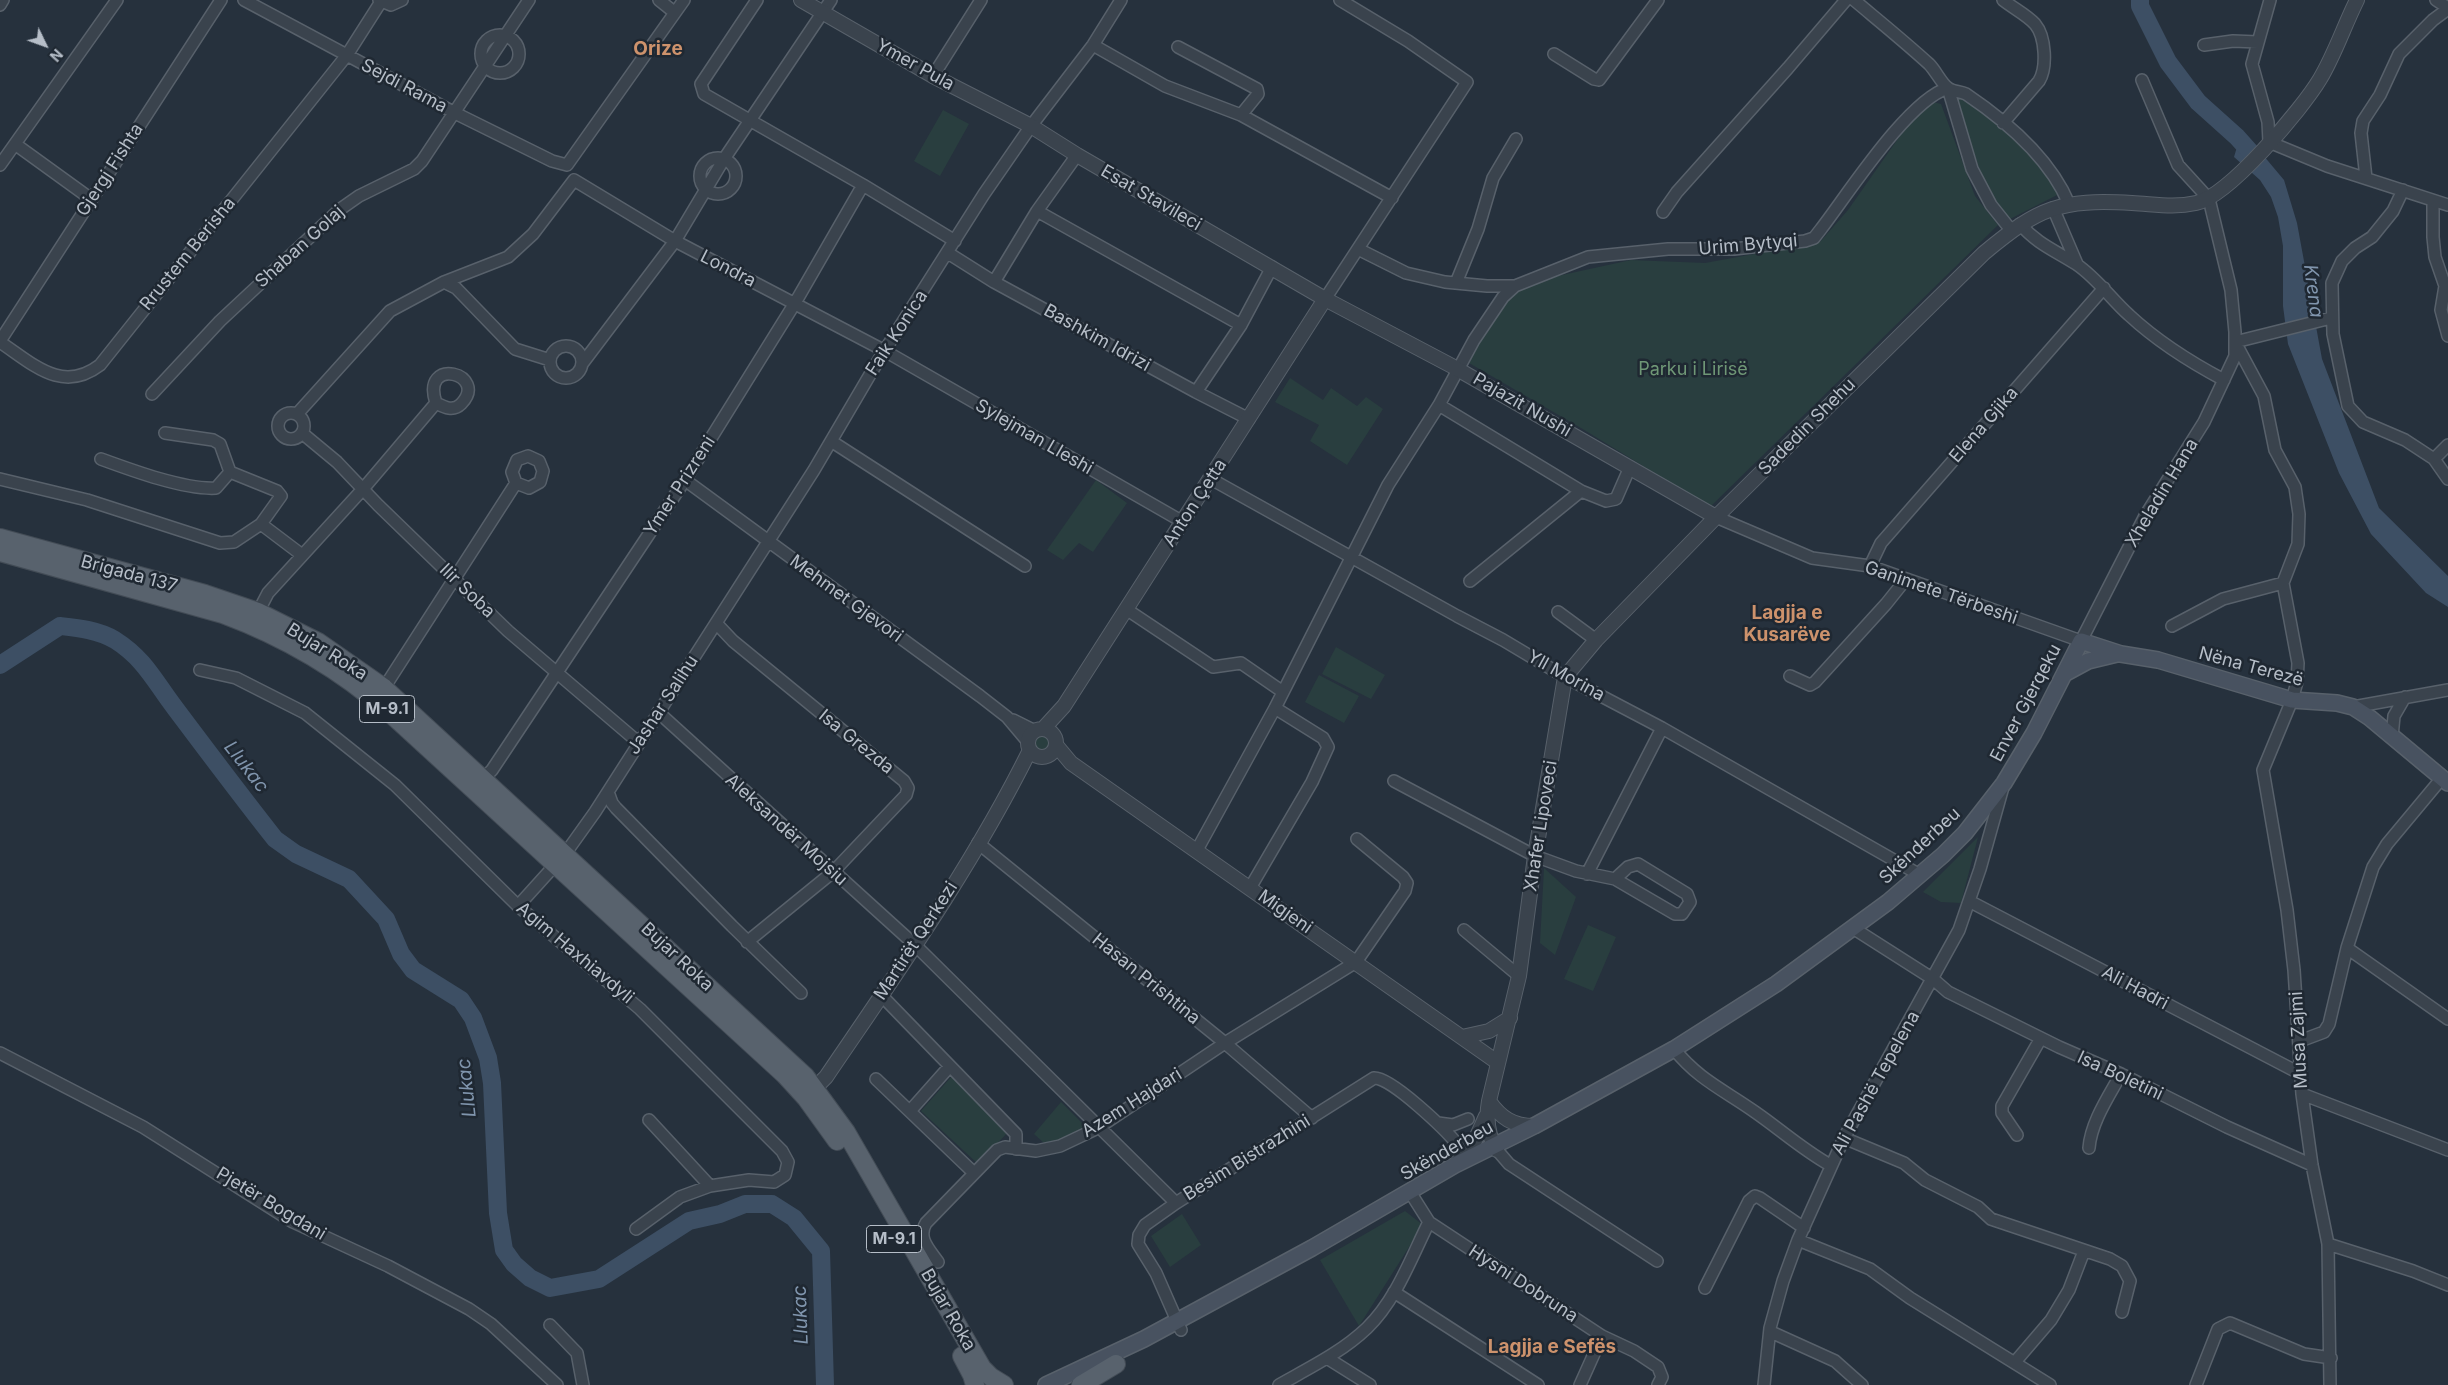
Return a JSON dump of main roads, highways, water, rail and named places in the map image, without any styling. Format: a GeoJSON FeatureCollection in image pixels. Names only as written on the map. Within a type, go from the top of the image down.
{"type":"FeatureCollection","features":[{"type":"Feature","properties":{"kind":"main road","name":"Brigada 137"},"geometry":{"type":"LineString","coordinates":[[0,538],[205,594],[255,618]]}},
{"type":"Feature","properties":{"kind":"main road","name":"Brigada 137"},"geometry":{"type":"LineString","coordinates":[[0,552],[197,606],[255,618]]}},
{"type":"Feature","properties":{"kind":"main road","name":"Bujar Roka"},"geometry":{"type":"LineString","coordinates":[[255,618],[318,642],[384,688],[483,779],[560,859],[779,1070],[811,1093],[846,1132],[982,1368],[991,1378],[1004,1385]]}},
{"type":"Feature","properties":{"kind":"main road","name":"Bujar Roka"},"geometry":{"type":"LineString","coordinates":[[255,618],[371,696],[560,859]]}},
{"type":"Feature","properties":{"kind":"main road","name":"Nëna Terezë"},"geometry":{"type":"LineString","coordinates":[[2081,641],[2121,654],[2158,660],[2292,700],[2337,703],[2352,707],[2445,780]]}},
{"type":"Feature","properties":{"kind":"main road","name":"Enver Gjerqeku"},"geometry":{"type":"LineString","coordinates":[[2004,784],[2034,734],[2081,641]]}},
{"type":"Feature","properties":{"kind":"main road"},"geometry":{"type":"LineString","coordinates":[[2064,674],[2088,662],[2121,654]]}},
{"type":"Feature","properties":{"kind":"main road","name":"Skënderbeu"},"geometry":{"type":"LineString","coordinates":[[1071,1385],[1116,1364],[1312,1248],[1413,1196],[1495,1147],[1674,1049],[1776,984],[1853,928],[1920,875],[1965,833],[2004,784]]}},
{"type":"Feature","properties":{"kind":"main road","name":"Bujar Roka"},"geometry":{"type":"LineString","coordinates":[[811,1093],[968,1367],[975,1385]]}},
{"type":"Feature","properties":{"kind":"main road","name":"Skënderbeu"},"geometry":{"type":"LineString","coordinates":[[1413,1196],[1455,1165],[1495,1147]]}},
{"type":"Feature","properties":{"kind":"main road","name":"Skënderbeu"},"geometry":{"type":"LineString","coordinates":[[1046,1385],[1179,1326]]}},
{"type":"Feature","properties":{"kind":"main road"},"geometry":{"type":"LineString","coordinates":[[1081,1385],[1116,1364]]}},
{"type":"Feature","properties":{"kind":"water"},"geometry":{"type":"Polygon","coordinates":[[[2242,130],[2284,180],[2297,223],[2322,359],[2379,508],[2448,576],[2448,607],[2426,593],[2371,534],[2339,473],[2288,344],[2283,306],[2283,246],[2278,217],[2271,197],[2260,180],[2234,157],[2242,130]]]}},
{"type":"Feature","properties":{"kind":"waterway","name":"Krena"},"geometry":{"type":"LineString","coordinates":[[2140,0],[2140,6],[2168,62],[2198,102],[2237,137],[2254,156]]}},
{"type":"Feature","properties":{"kind":"waterway","name":"Llukac"},"geometry":{"type":"LineString","coordinates":[[0,665],[60,626],[102,634],[125,647],[149,671],[275,839],[296,854],[349,879],[386,919],[401,954],[413,970],[461,1000],[473,1018],[488,1058],[492,1083],[498,1213],[504,1250],[514,1264],[530,1278],[550,1288],[599,1279],[689,1221],[720,1214],[745,1204],[772,1204],[794,1218],[821,1251],[825,1385]]}},
{"type":"Feature","properties":{"kind":"district","name":"Orize"},"geometry":{"type":"Point","coordinates":[658,49]}},
{"type":"Feature","properties":{"kind":"district","name":"Lagjja e Kusarëve"},"geometry":{"type":"Point","coordinates":[1787,624]}},
{"type":"Feature","properties":{"kind":"district","name":"Lagjja e Sefës"},"geometry":{"type":"Point","coordinates":[1552,1347]}},
{"type":"Feature","properties":{"kind":"park label","name":"Parku i Lirisë"},"geometry":{"type":"Point","coordinates":[1693,370]}}]}
